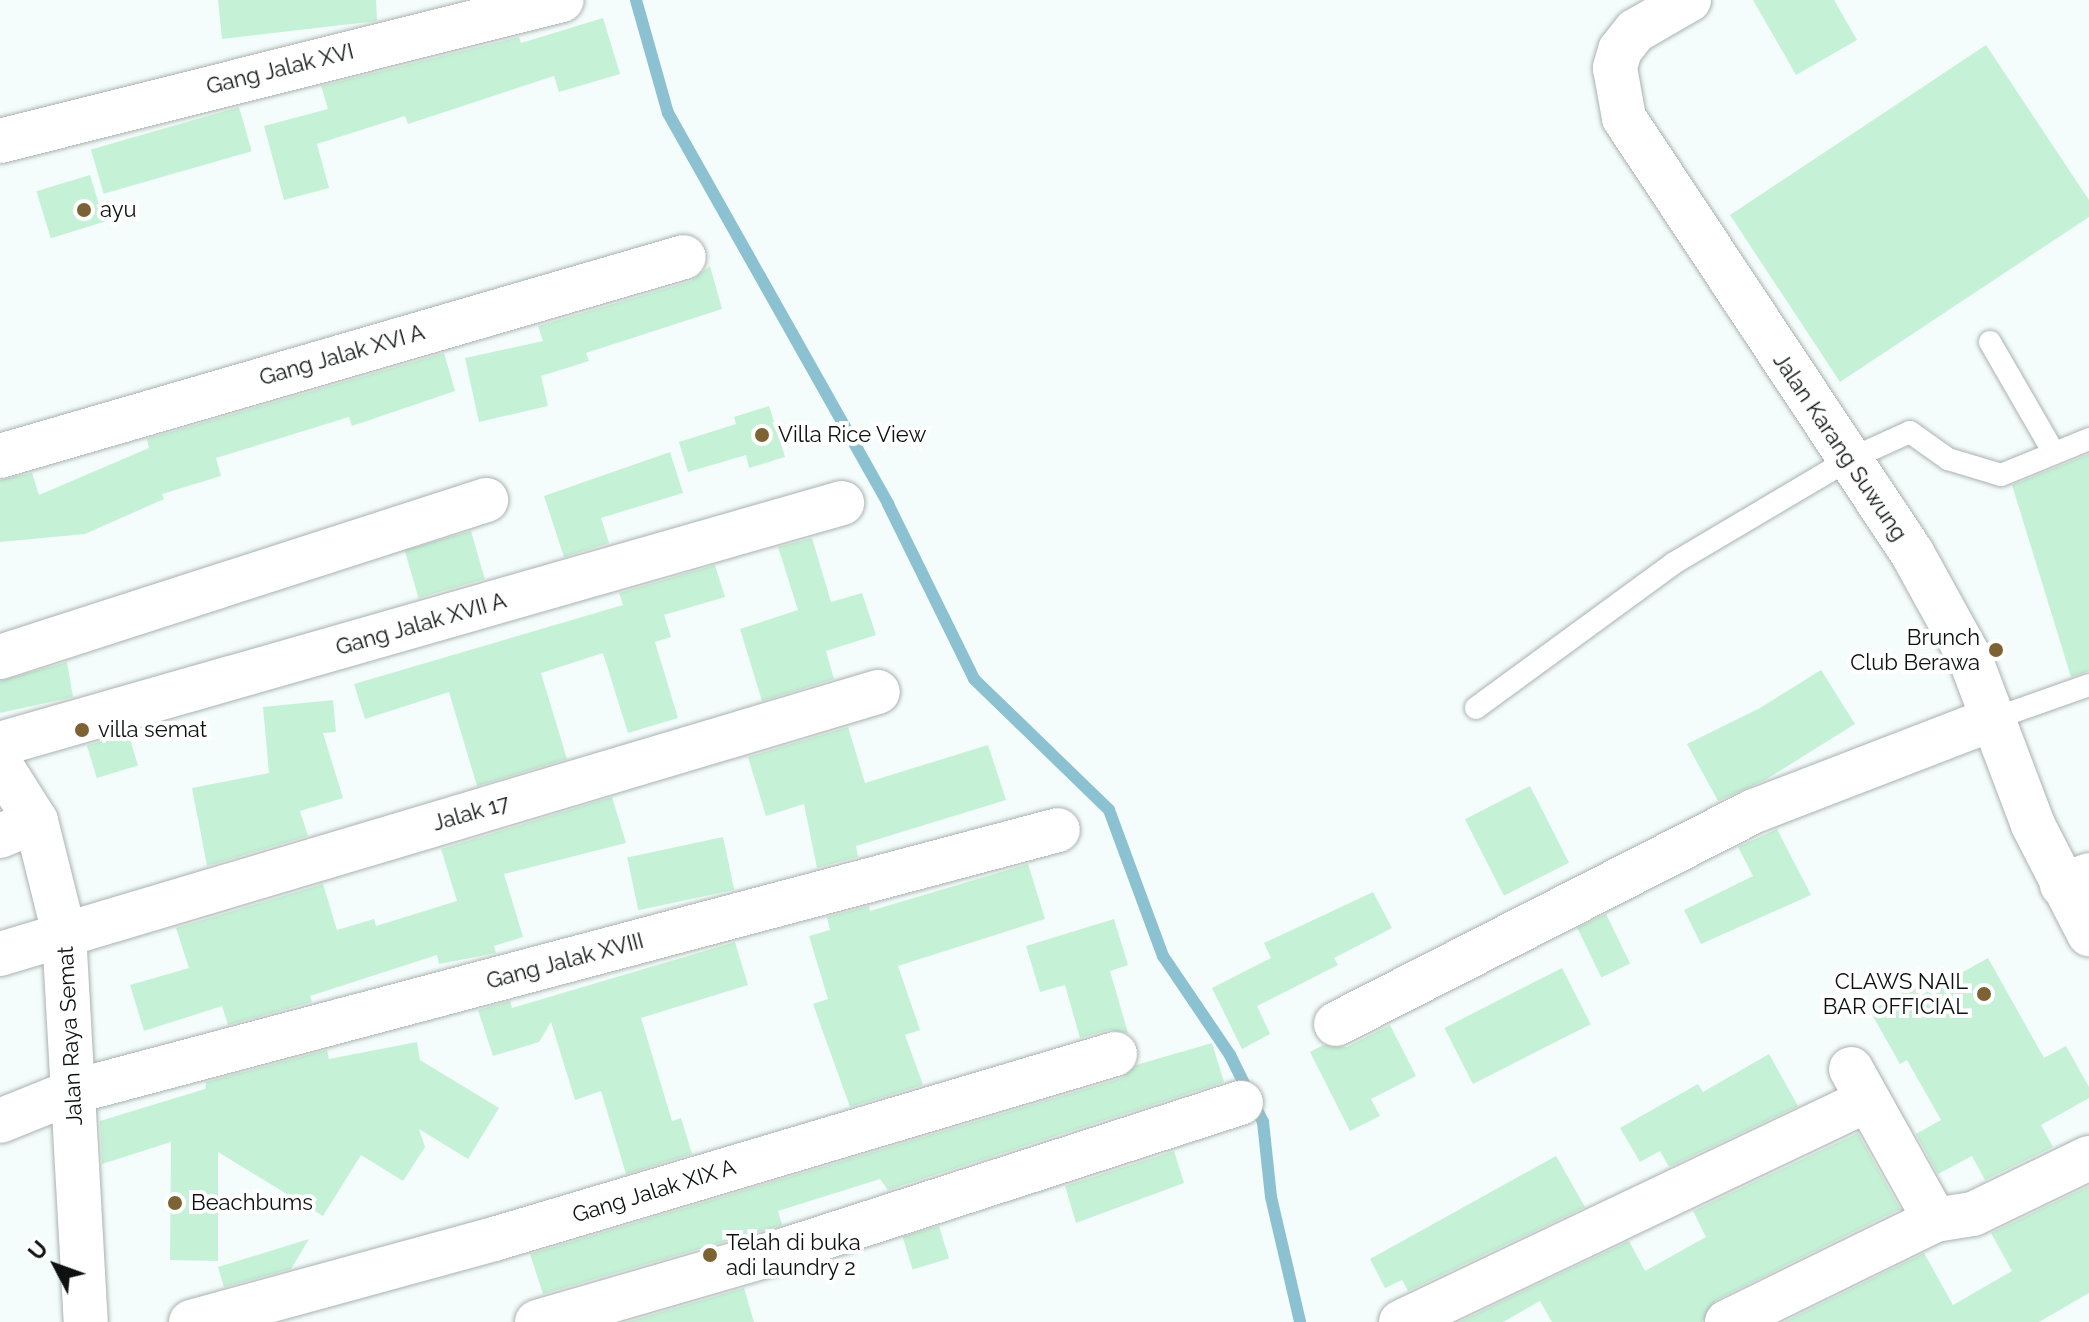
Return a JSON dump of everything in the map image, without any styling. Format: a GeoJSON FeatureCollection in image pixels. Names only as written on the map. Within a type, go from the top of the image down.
{"type":"FeatureCollection","features":[{"type":"Feature","properties":{"kind":"street","name":"Gang Jalak XVI"},"geometry":{"type":"LineString","coordinates":[[0,141],[562,0]]}},
{"type":"Feature","properties":{"kind":"street","name":"Jalan Karang Suwung"},"geometry":{"type":"LineString","coordinates":[[1689,0],[1635,31],[1620,50],[1615,68],[1624,118],[1912,553],[1970,658],[1993,719],[2075,880],[2089,934]]}},
{"type":"Feature","properties":{"kind":"street","name":"Gang Jalak XVI A"},"geometry":{"type":"LineString","coordinates":[[0,456],[684,257]]}},
{"type":"Feature","properties":{"kind":"street"},"geometry":{"type":"LineString","coordinates":[[0,657],[486,500]]}},
{"type":"Feature","properties":{"kind":"street","name":"Gang Jalak XVII A"},"geometry":{"type":"LineString","coordinates":[[0,744],[842,503]]}},
{"type":"Feature","properties":{"kind":"street","name":"Jalak 17"},"geometry":{"type":"LineString","coordinates":[[0,954],[878,692]]}},
{"type":"Feature","properties":{"kind":"street"},"geometry":{"type":"LineString","coordinates":[[1336,1024],[1754,811],[1993,719]]}},
{"type":"Feature","properties":{"kind":"street","name":"Jalan Raya Semat"},"geometry":{"type":"LineString","coordinates":[[0,764],[18,829],[64,933],[86,1322]]}},
{"type":"Feature","properties":{"kind":"street","name":"Gang Jalak XVIII"},"geometry":{"type":"LineString","coordinates":[[0,1121],[72,1092],[1058,830]]}},
{"type":"Feature","properties":{"kind":"street","name":"Gang Jalak XIX A"},"geometry":{"type":"LineString","coordinates":[[191,1322],[494,1239],[1115,1054]]}},
{"type":"Feature","properties":{"kind":"street"},"geometry":{"type":"LineString","coordinates":[[1401,1322],[1860,1084],[1935,1220]]}},
{"type":"Feature","properties":{"kind":"street"},"geometry":{"type":"LineString","coordinates":[[537,1322],[788,1249],[1241,1103]]}},
{"type":"Feature","properties":{"kind":"street"},"geometry":{"type":"LineString","coordinates":[[1727,1322],[1935,1220],[1973,1214],[2089,1158]]}},
{"type":"Feature","properties":{"kind":"lane"},"geometry":{"type":"LineString","coordinates":[[1990,342],[2054,453]]}},
{"type":"Feature","properties":{"kind":"lane"},"geometry":{"type":"LineString","coordinates":[[1476,708],[1674,563],[1848,460],[1910,432],[1948,459],[2001,475],[2089,439]]}},
{"type":"Feature","properties":{"kind":"lane"},"geometry":{"type":"LineString","coordinates":[[1993,719],[2089,685]]}},
{"type":"Feature","properties":{"kind":"building"},"geometry":{"type":"Polygon","coordinates":[[[218,0],[376,0],[377,21],[222,39],[218,0]]]}},
{"type":"Feature","properties":{"kind":"building"},"geometry":{"type":"Polygon","coordinates":[[[1753,0],[1834,0],[1857,40],[1796,75],[1753,0]]]}},
{"type":"Feature","properties":{"kind":"building"},"geometry":{"type":"Polygon","coordinates":[[[603,18],[620,74],[559,92],[554,76],[408,124],[405,116],[317,144],[329,188],[284,200],[264,126],[328,109],[321,86],[519,37],[521,43],[603,18]]]}},
{"type":"Feature","properties":{"kind":"building"},"geometry":{"type":"Polygon","coordinates":[[[1986,45],[2089,200],[2089,217],[1840,382],[1730,215],[1986,45]]]}},
{"type":"Feature","properties":{"kind":"building"},"geometry":{"type":"Polygon","coordinates":[[[239,107],[252,151],[104,194],[91,149],[239,107]]]}},
{"type":"Feature","properties":{"kind":"building"},"geometry":{"type":"Polygon","coordinates":[[[90,175],[104,222],[51,238],[36,191],[90,175]]]}},
{"type":"Feature","properties":{"kind":"building"},"geometry":{"type":"Polygon","coordinates":[[[710,266],[722,309],[586,353],[589,361],[541,376],[548,406],[479,422],[465,358],[543,341],[538,326],[691,281],[710,266]]]}},
{"type":"Feature","properties":{"kind":"building"},"geometry":{"type":"Polygon","coordinates":[[[444,353],[455,391],[352,426],[349,417],[216,458],[221,476],[162,494],[164,499],[85,534],[0,542],[0,480],[32,473],[39,495],[149,448],[147,439],[444,353]]]}},
{"type":"Feature","properties":{"kind":"building"},"geometry":{"type":"Polygon","coordinates":[[[769,406],[785,457],[749,468],[746,455],[688,472],[679,442],[736,424],[734,417],[769,406]]]}},
{"type":"Feature","properties":{"kind":"building"},"geometry":{"type":"Polygon","coordinates":[[[670,452],[683,493],[601,518],[609,543],[564,557],[544,496],[670,452]]]}},
{"type":"Feature","properties":{"kind":"building"},"geometry":{"type":"Polygon","coordinates":[[[2089,454],[2089,671],[2071,677],[2012,485],[2089,454]]]}},
{"type":"Feature","properties":{"kind":"building"},"geometry":{"type":"Polygon","coordinates":[[[471,531],[485,579],[418,598],[405,550],[471,531]]]}},
{"type":"Feature","properties":{"kind":"building"},"geometry":{"type":"Polygon","coordinates":[[[812,538],[831,602],[862,593],[876,635],[826,651],[834,679],[762,701],[740,629],[798,610],[778,547],[812,538]]]}},
{"type":"Feature","properties":{"kind":"building"},"geometry":{"type":"Polygon","coordinates":[[[715,565],[725,597],[664,615],[671,637],[655,642],[678,718],[628,733],[603,653],[541,673],[567,759],[477,786],[449,692],[365,719],[354,684],[623,605],[619,593],[715,565]]]}},
{"type":"Feature","properties":{"kind":"building"},"geometry":{"type":"Polygon","coordinates":[[[67,662],[73,697],[0,713],[0,681],[67,662]]]}},
{"type":"Feature","properties":{"kind":"building"},"geometry":{"type":"Polygon","coordinates":[[[1821,670],[1855,724],[1765,780],[1718,801],[1687,744],[1760,708],[1821,670]]]}},
{"type":"Feature","properties":{"kind":"building"},"geometry":{"type":"Polygon","coordinates":[[[333,700],[336,732],[323,733],[343,798],[300,811],[308,836],[207,866],[192,788],[269,773],[263,707],[333,700]]]}},
{"type":"Feature","properties":{"kind":"building"},"geometry":{"type":"Polygon","coordinates":[[[848,727],[865,783],[988,745],[1006,800],[856,846],[858,857],[817,868],[804,804],[766,816],[748,757],[848,727]]]}},
{"type":"Feature","properties":{"kind":"building"},"geometry":{"type":"Polygon","coordinates":[[[128,733],[138,766],[97,778],[87,746],[128,733]]]}},
{"type":"Feature","properties":{"kind":"building"},"geometry":{"type":"Polygon","coordinates":[[[1530,786],[1569,863],[1504,896],[1465,819],[1530,786]]]}},
{"type":"Feature","properties":{"kind":"building"},"geometry":{"type":"Polygon","coordinates":[[[612,797],[626,843],[504,874],[523,937],[494,946],[496,953],[439,964],[437,955],[310,996],[312,1002],[228,1025],[222,1006],[144,1031],[130,985],[189,968],[176,928],[323,884],[337,930],[374,919],[376,926],[457,901],[441,849],[612,797]]]}},
{"type":"Feature","properties":{"kind":"building"},"geometry":{"type":"Polygon","coordinates":[[[1777,829],[1811,895],[1701,944],[1684,910],[1753,876],[1738,847],[1777,829]]]}},
{"type":"Feature","properties":{"kind":"building"},"geometry":{"type":"Polygon","coordinates":[[[723,837],[734,890],[638,910],[627,857],[723,837]]]}},
{"type":"Feature","properties":{"kind":"building"},"geometry":{"type":"Polygon","coordinates":[[[1028,864],[1045,919],[898,966],[920,1030],[905,1035],[923,1085],[850,1107],[813,1004],[828,999],[809,936],[830,930],[827,917],[869,906],[870,911],[1028,864]]]}},
{"type":"Feature","properties":{"kind":"building"},"geometry":{"type":"Polygon","coordinates":[[[1373,892],[1392,928],[1334,958],[1338,965],[1257,1006],[1270,1034],[1242,1049],[1212,988],[1271,958],[1264,943],[1373,892]]]}},
{"type":"Feature","properties":{"kind":"building"},"geometry":{"type":"Polygon","coordinates":[[[1606,914],[1630,963],[1601,977],[1577,928],[1606,914]]]}},
{"type":"Feature","properties":{"kind":"building"},"geometry":{"type":"Polygon","coordinates":[[[1114,919],[1128,965],[1110,971],[1128,1033],[1109,1030],[1080,1038],[1065,985],[1040,992],[1026,946],[1114,919]]]}},
{"type":"Feature","properties":{"kind":"building"},"geometry":{"type":"Polygon","coordinates":[[[735,942],[748,985],[641,1018],[672,1121],[681,1118],[692,1154],[626,1174],[601,1091],[575,1100],[551,1022],[539,1042],[493,1056],[478,1010],[510,1001],[512,1008],[735,942]]]}},
{"type":"Feature","properties":{"kind":"building"},"geometry":{"type":"Polygon","coordinates":[[[1988,958],[2044,1058],[2066,1046],[2089,1087],[2089,1098],[2041,1125],[2053,1147],[1985,1180],[1972,1156],[1938,1174],[1916,1134],[1941,1120],[1907,1060],[1900,1064],[1870,1011],[1914,986],[1920,996],[1988,958]]]}},
{"type":"Feature","properties":{"kind":"building"},"geometry":{"type":"Polygon","coordinates":[[[1562,968],[1591,1024],[1473,1084],[1444,1028],[1562,968]]]}},
{"type":"Feature","properties":{"kind":"building"},"geometry":{"type":"Polygon","coordinates":[[[1390,1025],[1416,1076],[1371,1099],[1380,1116],[1350,1131],[1310,1052],[1323,1045],[1347,1047],[1390,1025]]]}},
{"type":"Feature","properties":{"kind":"building"},"geometry":{"type":"Polygon","coordinates":[[[417,1042],[420,1060],[499,1108],[468,1159],[419,1129],[425,1147],[403,1181],[361,1155],[323,1216],[218,1152],[218,1261],[170,1260],[171,1142],[102,1164],[100,1121],[205,1089],[206,1082],[327,1050],[329,1059],[417,1042]]]}},
{"type":"Feature","properties":{"kind":"building"},"geometry":{"type":"Polygon","coordinates":[[[1212,1043],[1224,1082],[888,1190],[880,1179],[778,1211],[782,1225],[543,1294],[530,1254],[1122,1078],[1136,1065],[1212,1043]]]}},
{"type":"Feature","properties":{"kind":"building"},"geometry":{"type":"Polygon","coordinates":[[[1769,1054],[1798,1106],[1669,1167],[1660,1151],[1640,1162],[1620,1128],[1698,1084],[1703,1092],[1769,1054]]]}},
{"type":"Feature","properties":{"kind":"building"},"geometry":{"type":"Polygon","coordinates":[[[1858,1133],[1900,1209],[1716,1300],[1702,1322],[1552,1322],[1540,1301],[1503,1322],[1459,1322],[1629,1241],[1645,1271],[1706,1237],[1693,1211],[1858,1133]]]}},
{"type":"Feature","properties":{"kind":"building"},"geometry":{"type":"Polygon","coordinates":[[[1174,1151],[1184,1183],[1076,1223],[1065,1186],[1174,1151]]]}},
{"type":"Feature","properties":{"kind":"building"},"geometry":{"type":"Polygon","coordinates":[[[1556,1156],[1585,1207],[1408,1291],[1402,1280],[1385,1288],[1370,1259],[1556,1156]]]}},
{"type":"Feature","properties":{"kind":"building"},"geometry":{"type":"Polygon","coordinates":[[[2089,1186],[2089,1293],[2039,1322],[1784,1322],[1924,1253],[1953,1305],[2012,1271],[1991,1233],[2089,1186]]]}},
{"type":"Feature","properties":{"kind":"building"},"geometry":{"type":"Polygon","coordinates":[[[939,1226],[949,1259],[913,1270],[903,1237],[939,1226]]]}},
{"type":"Feature","properties":{"kind":"building"},"geometry":{"type":"Polygon","coordinates":[[[309,1239],[291,1269],[224,1287],[218,1267],[309,1239]]]}},
{"type":"Feature","properties":{"kind":"building"},"geometry":{"type":"Polygon","coordinates":[[[744,1288],[754,1322],[627,1322],[744,1288]]]}},
{"type":"Feature","properties":{"kind":"waterway"},"geometry":{"type":"LineString","coordinates":[[636,0],[668,113],[888,504],[974,679],[1109,810],[1163,956],[1230,1055],[1263,1122],[1271,1197],[1300,1322]]}},
{"type":"Feature","properties":{"kind":"place","name":"ayu"},"geometry":{"type":"Point","coordinates":[84,210]}},
{"type":"Feature","properties":{"kind":"place","name":"Villa Rice View"},"geometry":{"type":"Point","coordinates":[762,435]}},
{"type":"Feature","properties":{"kind":"place","name":"Brunch Club Berawa"},"geometry":{"type":"Point","coordinates":[1996,650]}},
{"type":"Feature","properties":{"kind":"place","name":"villa semat"},"geometry":{"type":"Point","coordinates":[82,730]}},
{"type":"Feature","properties":{"kind":"place","name":"CLAWS NAIL BAR OFFICIAL"},"geometry":{"type":"Point","coordinates":[1984,994]}},
{"type":"Feature","properties":{"kind":"place","name":"Beachbums"},"geometry":{"type":"Point","coordinates":[175,1203]}},
{"type":"Feature","properties":{"kind":"place","name":"Telah di buka adi laundry 2"},"geometry":{"type":"Point","coordinates":[710,1255]}}]}
